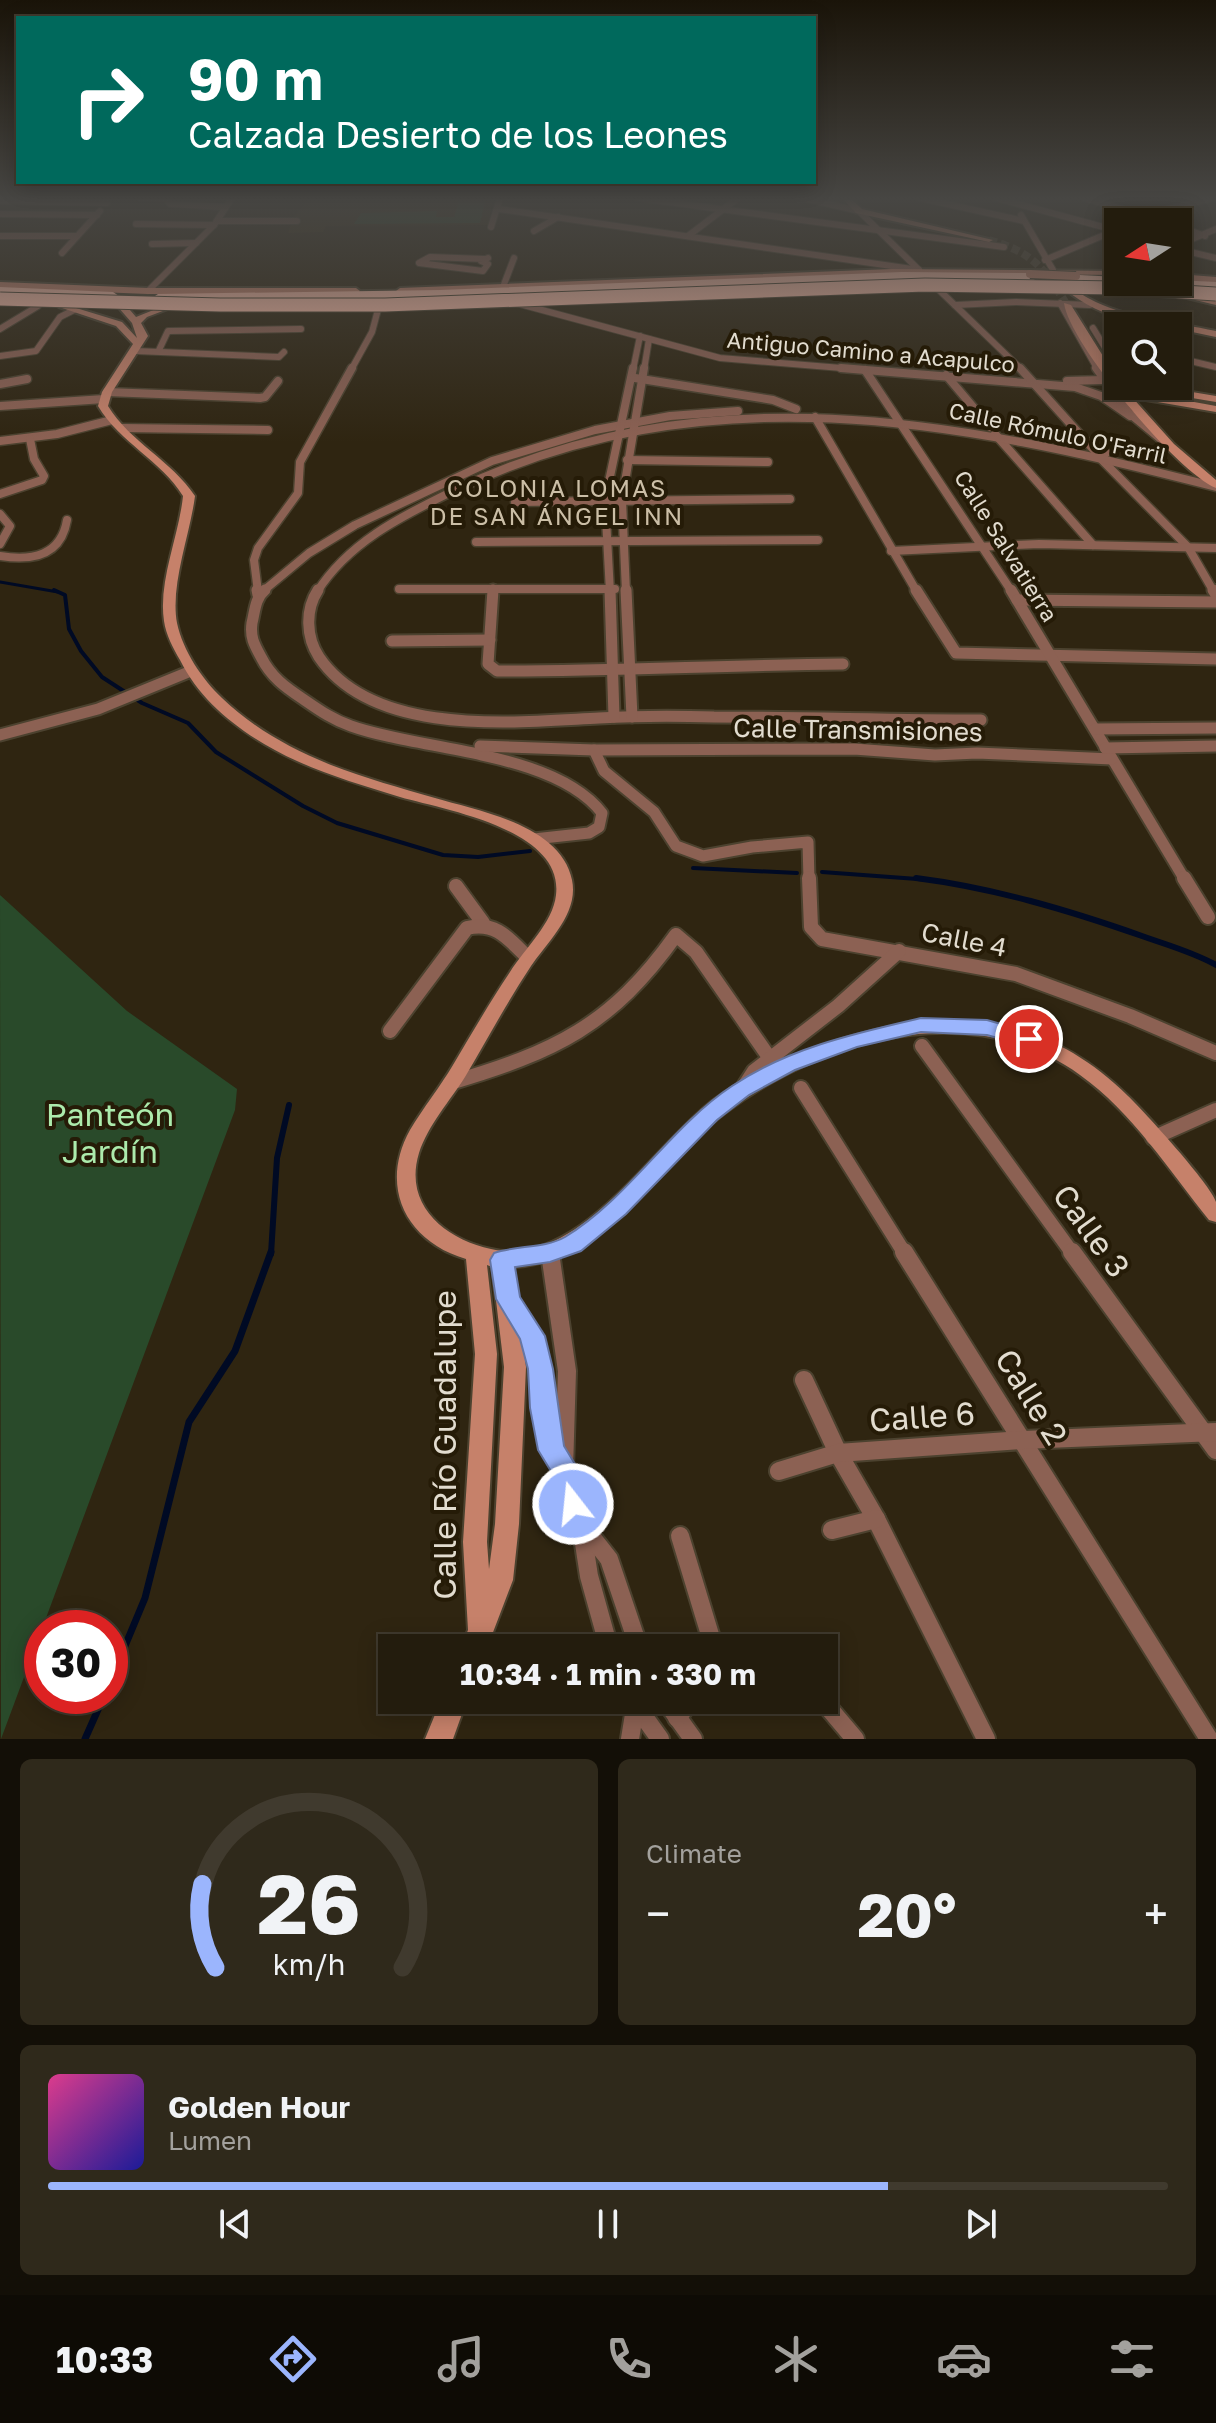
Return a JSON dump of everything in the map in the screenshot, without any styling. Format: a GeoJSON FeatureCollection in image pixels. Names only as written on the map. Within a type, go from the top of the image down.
{"type":"FeatureCollection","features":[{"type":"Feature","properties":{"kind":"highway"},"geometry":{"type":"LineString","coordinates":[[0,294],[374,293],[736,279]]}},
{"type":"Feature","properties":{"kind":"highway"},"geometry":{"type":"LineString","coordinates":[[561,290],[825,279]]}},
{"type":"Feature","properties":{"kind":"highway"},"geometry":{"type":"LineString","coordinates":[[0,294],[148,298],[962,279]]}},
{"type":"Feature","properties":{"kind":"highway"},"geometry":{"type":"LineString","coordinates":[[1054,279],[1215,287]]}},
{"type":"Feature","properties":{"kind":"highway"},"geometry":{"type":"LineString","coordinates":[[1083,282],[1097,279]]}},
{"type":"Feature","properties":{"kind":"highway"},"geometry":{"type":"LineString","coordinates":[[0,294],[140,305],[440,303],[928,283],[1215,287]]}},
{"type":"Feature","properties":{"kind":"highway"},"geometry":{"type":"LineString","coordinates":[[1192,284],[1215,287]]}},
{"type":"Feature","properties":{"kind":"highway"},"geometry":{"type":"LineString","coordinates":[[1192,285],[1215,287]]}},
{"type":"Feature","properties":{"kind":"highway"},"geometry":{"type":"LineString","coordinates":[[0,294],[144,301],[376,304],[618,288],[680,296]]}},
{"type":"Feature","properties":{"kind":"highway"},"geometry":{"type":"LineString","coordinates":[[249,296],[270,296]]}},
{"type":"Feature","properties":{"kind":"highway"},"geometry":{"type":"LineString","coordinates":[[349,303],[376,304]]}},
{"type":"Feature","properties":{"kind":"main road"},"geometry":{"type":"LineString","coordinates":[[0,294],[618,288],[761,279]]}},
{"type":"Feature","properties":{"kind":"main road"},"geometry":{"type":"LineString","coordinates":[[1060,279],[1068,291],[1090,305],[1118,312]]}},
{"type":"Feature","properties":{"kind":"main road"},"geometry":{"type":"LineString","coordinates":[[0,294],[38,306],[164,309],[516,303],[935,286],[1068,291],[1083,282],[1181,294],[1215,287]]}},
{"type":"Feature","properties":{"kind":"main road"},"geometry":{"type":"LineString","coordinates":[[1192,282],[1215,287]]}},
{"type":"Feature","properties":{"kind":"main road"},"geometry":{"type":"LineString","coordinates":[[91,291],[95,306]]}},
{"type":"Feature","properties":{"kind":"main road"},"geometry":{"type":"LineString","coordinates":[[110,292],[136,322],[143,336],[105,395],[103,406],[117,424],[170,468],[189,496],[170,617],[175,637],[191,671],[212,697],[245,726],[293,755],[345,775],[495,820],[534,839],[555,860],[564,876],[565,895],[552,924],[476,1036],[450,1083],[422,1124],[404,1164],[407,1197],[418,1217],[434,1234],[476,1256],[502,1260],[550,1253],[573,1244],[590,1232],[700,1122],[742,1090],[788,1065],[877,1034],[921,1025],[987,1028],[1029,1039],[1066,1056],[1106,1086],[1216,1214]]}},
{"type":"Feature","properties":{"kind":"main road"},"geometry":{"type":"LineString","coordinates":[[1064,304],[1117,389],[1163,441],[1216,486]]}},
{"type":"Feature","properties":{"kind":"main road"},"geometry":{"type":"LineString","coordinates":[[63,307],[124,327],[137,347]]}},
{"type":"Feature","properties":{"kind":"main road"},"geometry":{"type":"LineString","coordinates":[[136,322],[144,315],[164,309]]}},
{"type":"Feature","properties":{"kind":"main road"},"geometry":{"type":"LineString","coordinates":[[1192,329],[1216,334]]}},
{"type":"Feature","properties":{"kind":"main road"},"geometry":{"type":"LineString","coordinates":[[1216,399],[1156,389],[1137,390],[1144,397],[1216,409]]}},
{"type":"Feature","properties":{"kind":"main road"},"geometry":{"type":"LineString","coordinates":[[1201,474],[1216,474]]}},
{"type":"Feature","properties":{"kind":"main road","name":"Calle Río Guadalupe"},"geometry":{"type":"LineString","coordinates":[[476,1256],[486,1354],[475,1542],[477,1634]]}},
{"type":"Feature","properties":{"kind":"main road","name":"Calle Río Guadalupe"},"geometry":{"type":"LineString","coordinates":[[480,1634],[500,1580],[507,1524],[515,1367],[502,1260]]}},
{"type":"Feature","properties":{"kind":"main road"},"geometry":{"type":"LineString","coordinates":[[439,1739],[449,1714]]}},
{"type":"Feature","properties":{"kind":"street"},"geometry":{"type":"LineString","coordinates":[[148,291],[160,279]]}},
{"type":"Feature","properties":{"kind":"street"},"geometry":{"type":"LineString","coordinates":[[503,287],[506,279]]}},
{"type":"Feature","properties":{"kind":"street"},"geometry":{"type":"LineString","coordinates":[[935,286],[1035,382],[1097,454],[1188,547],[1216,595]]}},
{"type":"Feature","properties":{"kind":"street","name":"Antiguo Camino a Acapulco"},"geometry":{"type":"LineString","coordinates":[[516,303],[720,358],[1035,382],[1090,391],[1130,416]]}},
{"type":"Feature","properties":{"kind":"street"},"geometry":{"type":"LineString","coordinates":[[376,304],[372,332],[300,462],[298,493],[258,548],[254,560],[258,595],[250,635],[268,671],[279,683],[334,720],[355,728],[461,750],[543,774],[591,799],[602,813],[599,827],[589,833],[534,839]]}},
{"type":"Feature","properties":{"kind":"street"},"geometry":{"type":"LineString","coordinates":[[1064,304],[1102,380],[1130,416],[1163,441]]}},
{"type":"Feature","properties":{"kind":"street"},"geometry":{"type":"LineString","coordinates":[[955,305],[1090,305]]}},
{"type":"Feature","properties":{"kind":"street"},"geometry":{"type":"LineString","coordinates":[[0,329],[38,306]]}},
{"type":"Feature","properties":{"kind":"street"},"geometry":{"type":"LineString","coordinates":[[0,356],[34,352],[60,317],[74,310]]}},
{"type":"Feature","properties":{"kind":"street"},"geometry":{"type":"LineString","coordinates":[[1093,328],[1104,348]]}},
{"type":"Feature","properties":{"kind":"street"},"geometry":{"type":"LineString","coordinates":[[159,350],[168,331],[301,329]]}},
{"type":"Feature","properties":{"kind":"street"},"geometry":{"type":"LineString","coordinates":[[614,717],[615,671],[605,500],[640,336]]}},
{"type":"Feature","properties":{"kind":"street"},"geometry":{"type":"LineString","coordinates":[[632,717],[622,500],[649,339]]}},
{"type":"Feature","properties":{"kind":"street"},"geometry":{"type":"LineString","coordinates":[[1099,340],[1104,341]]}},
{"type":"Feature","properties":{"kind":"street"},"geometry":{"type":"LineString","coordinates":[[137,347],[279,357],[284,352]]}},
{"type":"Feature","properties":{"kind":"street"},"geometry":{"type":"LineString","coordinates":[[1192,361],[1216,367]]}},
{"type":"Feature","properties":{"kind":"street","name":"Calle Salvatierra"},"geometry":{"type":"LineString","coordinates":[[865,370],[984,545],[1208,917]]}},
{"type":"Feature","properties":{"kind":"street"},"geometry":{"type":"LineString","coordinates":[[946,375],[1093,545]]}},
{"type":"Feature","properties":{"kind":"street"},"geometry":{"type":"LineString","coordinates":[[632,378],[773,400],[796,409]]}},
{"type":"Feature","properties":{"kind":"street"},"geometry":{"type":"LineString","coordinates":[[0,384],[27,379]]}},
{"type":"Feature","properties":{"kind":"street","name":"Antiguo Camino a Acapulco"},"geometry":{"type":"LineString","coordinates":[[1035,382],[1102,380]]}},
{"type":"Feature","properties":{"kind":"street"},"geometry":{"type":"LineString","coordinates":[[0,406],[105,395],[260,398],[265,397],[278,381]]}},
{"type":"Feature","properties":{"kind":"street","name":"Calle Rómulo O'Farril"},"geometry":{"type":"LineString","coordinates":[[981,720],[614,717],[465,720],[424,716],[398,709],[355,690],[331,673],[314,650],[306,617],[309,602],[321,581],[343,556],[421,506],[511,465],[620,429],[718,412],[796,409],[898,418],[1046,437]]}},
{"type":"Feature","properties":{"kind":"street"},"geometry":{"type":"LineString","coordinates":[[815,417],[891,551],[956,653],[1216,659]]}},
{"type":"Feature","properties":{"kind":"street","name":"Calle Rómulo O'Farril"},"geometry":{"type":"LineString","coordinates":[[634,427],[727,419],[898,418]]}},
{"type":"Feature","properties":{"kind":"street"},"geometry":{"type":"LineString","coordinates":[[0,441],[117,424],[268,430]]}},
{"type":"Feature","properties":{"kind":"street"},"geometry":{"type":"LineString","coordinates":[[258,595],[309,553],[402,501],[492,461],[571,436],[620,429]]}},
{"type":"Feature","properties":{"kind":"street","name":"Calle Rómulo O'Farril"},"geometry":{"type":"LineString","coordinates":[[993,430],[1216,486]]}},
{"type":"Feature","properties":{"kind":"street"},"geometry":{"type":"LineString","coordinates":[[0,494],[42,480],[44,476],[34,459],[30,439]]}},
{"type":"Feature","properties":{"kind":"street","name":"Calle Rómulo O'Farril"},"geometry":{"type":"LineString","coordinates":[[1097,454],[1201,474]]}},
{"type":"Feature","properties":{"kind":"street"},"geometry":{"type":"LineString","coordinates":[[627,460],[768,462]]}},
{"type":"Feature","properties":{"kind":"street"},"geometry":{"type":"LineString","coordinates":[[515,502],[790,499]]}},
{"type":"Feature","properties":{"kind":"street"},"geometry":{"type":"LineString","coordinates":[[0,514],[10,526],[0,544]]}},
{"type":"Feature","properties":{"kind":"street"},"geometry":{"type":"LineString","coordinates":[[0,556],[22,558],[52,553],[63,541],[67,520]]}},
{"type":"Feature","properties":{"kind":"street"},"geometry":{"type":"LineString","coordinates":[[476,542],[818,540]]}},
{"type":"Feature","properties":{"kind":"street"},"geometry":{"type":"LineString","coordinates":[[891,551],[984,545],[1216,548]]}},
{"type":"Feature","properties":{"kind":"street"},"geometry":{"type":"LineString","coordinates":[[399,589],[626,589]]}},
{"type":"Feature","properties":{"kind":"street"},"geometry":{"type":"LineString","coordinates":[[493,589],[488,664],[491,669],[505,672],[631,671],[718,665],[843,664]]}},
{"type":"Feature","properties":{"kind":"street"},"geometry":{"type":"LineString","coordinates":[[1017,600],[1216,602]]}},
{"type":"Feature","properties":{"kind":"street"},"geometry":{"type":"LineString","coordinates":[[392,641],[490,640]]}},
{"type":"Feature","properties":{"kind":"street"},"geometry":{"type":"LineString","coordinates":[[0,735],[72,720],[125,701],[191,671]]}},
{"type":"Feature","properties":{"kind":"street"},"geometry":{"type":"LineString","coordinates":[[1095,729],[1216,728]]}},
{"type":"Feature","properties":{"kind":"street","name":"Calle Transmisiones"},"geometry":{"type":"LineString","coordinates":[[480,746],[762,752],[854,749],[935,755],[1109,753],[1216,746]]}},
{"type":"Feature","properties":{"kind":"street"},"geometry":{"type":"LineString","coordinates":[[594,750],[604,771],[654,812],[676,846],[703,856],[752,847],[808,842],[811,927],[815,933],[822,939],[899,951]]}},
{"type":"Feature","properties":{"kind":"street"},"geometry":{"type":"LineString","coordinates":[[456,886],[483,923]]}},
{"type":"Feature","properties":{"kind":"street"},"geometry":{"type":"LineString","coordinates":[[390,1031],[467,928],[483,923],[496,927],[528,958]]}},
{"type":"Feature","properties":{"kind":"street"},"geometry":{"type":"LineString","coordinates":[[450,1083],[528,1059],[571,1040],[597,1024],[639,987],[676,935],[696,952],[771,1060]]}},
{"type":"Feature","properties":{"kind":"street","name":"Calle 4"},"geometry":{"type":"LineString","coordinates":[[742,1090],[754,1071],[899,951],[1041,982],[1216,1053]]}},
{"type":"Feature","properties":{"kind":"street","name":"Calle 3"},"geometry":{"type":"LineString","coordinates":[[922,1046],[1210,1432],[1216,1450]]}},
{"type":"Feature","properties":{"kind":"street","name":"Calle 2"},"geometry":{"type":"LineString","coordinates":[[801,1088],[1209,1739]]}},
{"type":"Feature","properties":{"kind":"street"},"geometry":{"type":"LineString","coordinates":[[1153,1138],[1216,1110]]}},
{"type":"Feature","properties":{"kind":"street"},"geometry":{"type":"LineString","coordinates":[[550,1253],[567,1371],[564,1469]]}},
{"type":"Feature","properties":{"kind":"street"},"geometry":{"type":"LineString","coordinates":[[509,1299],[532,1336],[541,1369],[543,1408],[552,1450],[564,1469],[581,1524],[589,1576],[605,1634]]}},
{"type":"Feature","properties":{"kind":"street"},"geometry":{"type":"LineString","coordinates":[[804,1380],[838,1453],[876,1519],[986,1739]]}},
{"type":"Feature","properties":{"kind":"street","name":"Calle 6"},"geometry":{"type":"LineString","coordinates":[[779,1471],[838,1453],[1023,1440],[1210,1432]]}},
{"type":"Feature","properties":{"kind":"street"},"geometry":{"type":"LineString","coordinates":[[832,1530],[876,1519]]}},
{"type":"Feature","properties":{"kind":"street"},"geometry":{"type":"LineString","coordinates":[[581,1524],[609,1559],[634,1634]]}},
{"type":"Feature","properties":{"kind":"street"},"geometry":{"type":"LineString","coordinates":[[680,1536],[710,1634]]}},
{"type":"Feature","properties":{"kind":"street"},"geometry":{"type":"LineString","coordinates":[[630,1739],[633,1714]]}},
{"type":"Feature","properties":{"kind":"street"},"geometry":{"type":"LineString","coordinates":[[643,1714],[660,1739]]}},
{"type":"Feature","properties":{"kind":"street"},"geometry":{"type":"LineString","coordinates":[[674,1714],[693,1739]]}},
{"type":"Feature","properties":{"kind":"street"},"geometry":{"type":"LineString","coordinates":[[677,1718],[680,1714]]}},
{"type":"Feature","properties":{"kind":"street"},"geometry":{"type":"LineString","coordinates":[[834,1714],[855,1739]]}},
{"type":"Feature","properties":{"kind":"green space","name":"Panteón Jardín"},"geometry":{"type":"Polygon","coordinates":[[[0,895],[127,1011],[237,1089],[235,1110],[49,1610],[24,1610],[24,1677],[1,1739],[0,895]]]}},
{"type":"Feature","properties":{"kind":"waterway"},"geometry":{"type":"LineString","coordinates":[[0,582],[58,592]]}},
{"type":"Feature","properties":{"kind":"waterway"},"geometry":{"type":"LineString","coordinates":[[54,590],[65,595],[69,629],[81,651],[102,677],[142,703],[188,723],[216,752],[303,806],[337,823],[443,855],[478,857],[530,851]]}},
{"type":"Feature","properties":{"kind":"waterway"},"geometry":{"type":"LineString","coordinates":[[693,868],[797,873]]}},
{"type":"Feature","properties":{"kind":"waterway"},"geometry":{"type":"LineString","coordinates":[[822,872],[925,880]]}},
{"type":"Feature","properties":{"kind":"waterway"},"geometry":{"type":"LineString","coordinates":[[916,878],[925,880]]}},
{"type":"Feature","properties":{"kind":"waterway"},"geometry":{"type":"LineString","coordinates":[[925,880],[931,880]]}},
{"type":"Feature","properties":{"kind":"waterway"},"geometry":{"type":"LineString","coordinates":[[925,880],[1002,894],[1059,909],[1180,949],[1216,965]]}},
{"type":"Feature","properties":{"kind":"waterway"},"geometry":{"type":"LineString","coordinates":[[271,1254],[277,1158],[289,1105]]}},
{"type":"Feature","properties":{"kind":"waterway"},"geometry":{"type":"LineString","coordinates":[[128,1639],[145,1598],[189,1422],[235,1351],[271,1252]]}},
{"type":"Feature","properties":{"kind":"waterway"},"geometry":{"type":"LineString","coordinates":[[85,1739],[96,1714]]}},
{"type":"Feature","properties":{"kind":"tunnel"},"geometry":{"type":"LineString","coordinates":[[1050,279],[1067,305]]}},
{"type":"Feature","properties":{"kind":"tunnel"},"geometry":{"type":"LineString","coordinates":[[84,293],[187,295]]}},
{"type":"Feature","properties":{"kind":"district","name":"COLONIA LOMAS DE SAN ÁNGEL INN"},"geometry":{"type":"Point","coordinates":[557,503]}},
{"type":"Feature","properties":{"kind":"route"},"geometry":{"type":"LineString","coordinates":[[573,1504],[564,1469],[552,1450],[543,1408],[541,1369],[532,1336],[509,1299],[502,1260],[550,1253],[573,1244],[617,1207],[709,1114],[742,1090],[788,1065],[853,1041],[921,1025],[987,1028],[1029,1039]]}}]}
